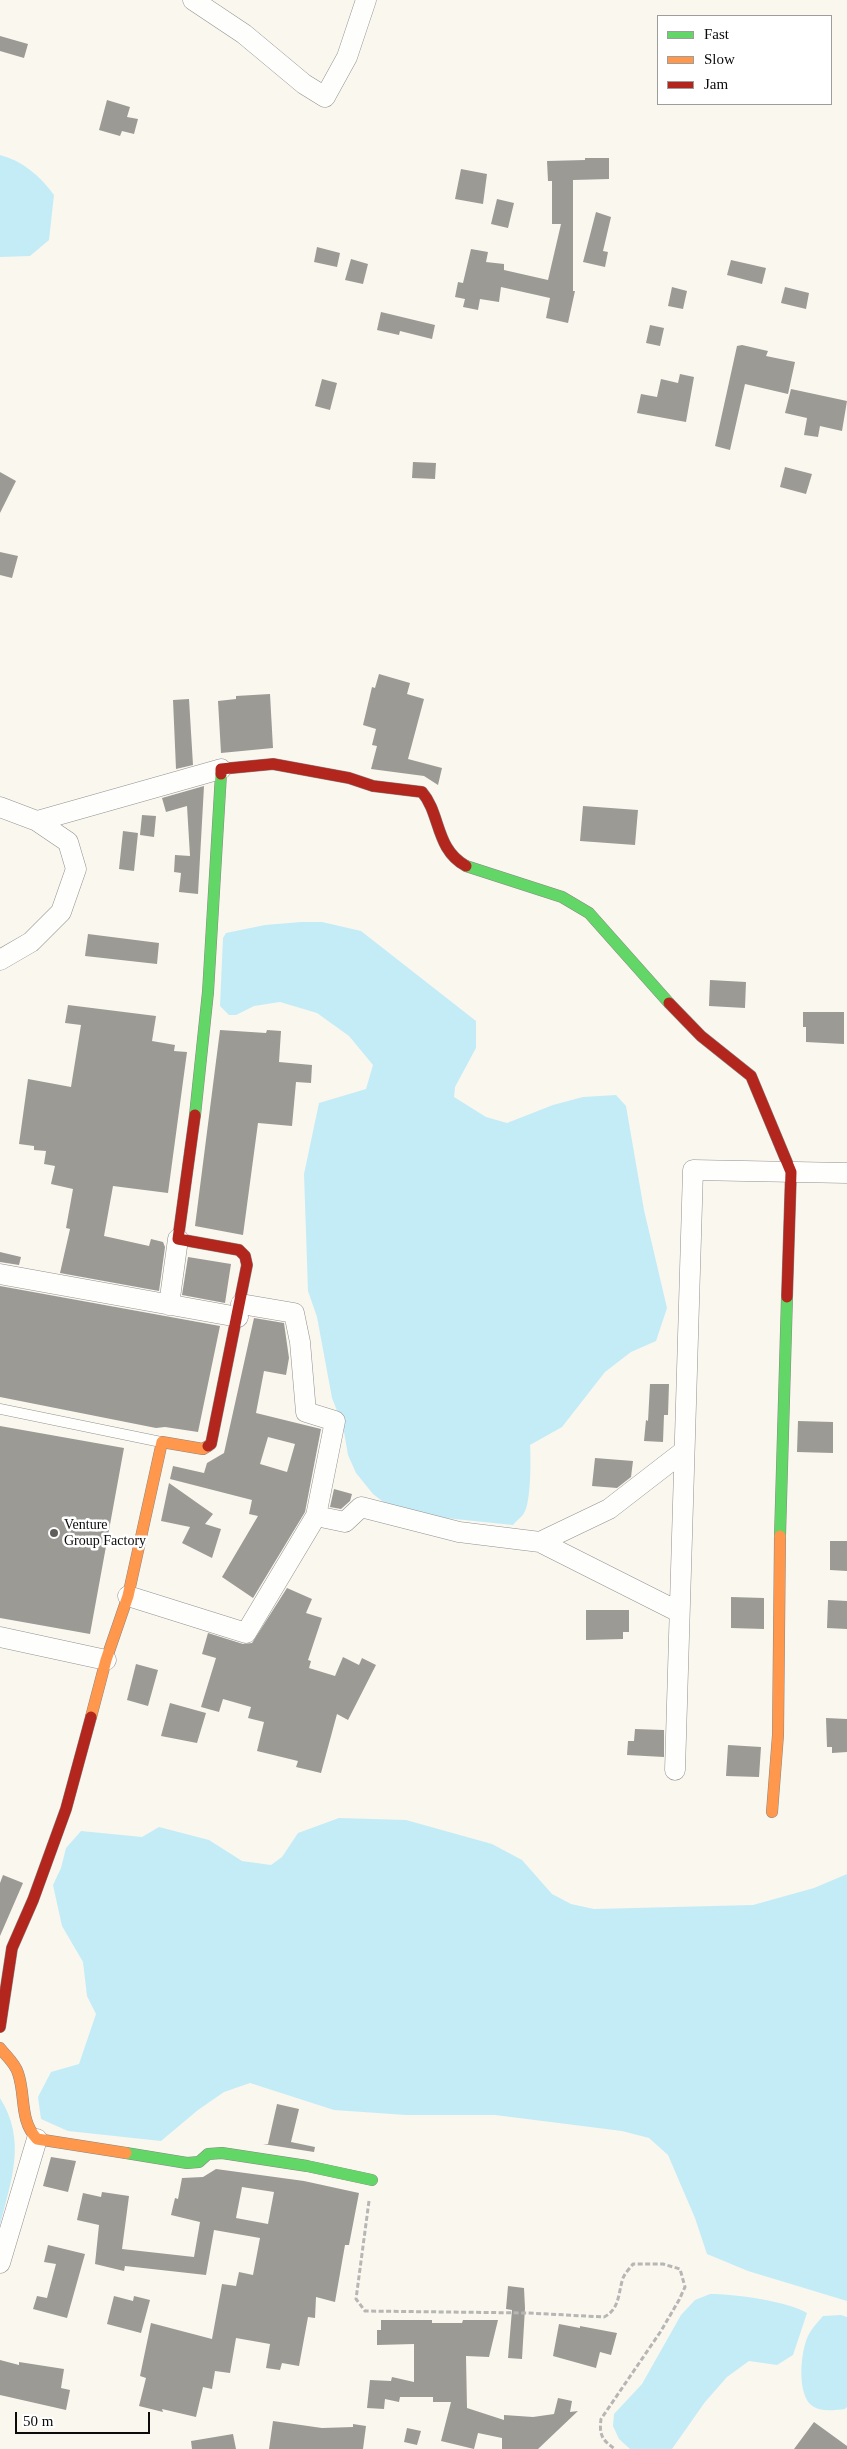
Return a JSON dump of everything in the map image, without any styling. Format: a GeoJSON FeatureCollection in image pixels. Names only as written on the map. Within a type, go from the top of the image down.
{"type":"FeatureCollection","features":[{"type":"Feature","properties":{"kind":"street"},"geometry":{"type":"LineString","coordinates":[[193,0],[244,34],[304,84],[326,97],[347,57],[366,0]]}},
{"type":"Feature","properties":{"kind":"street"},"geometry":{"type":"LineString","coordinates":[[37,821],[221,769],[273,764],[349,778],[373,786],[422,792],[428,799],[442,841],[464,865],[562,897],[589,913],[678,1013],[701,1036],[751,1076],[791,1172],[781,1473],[778,1735],[772,1812]]}},
{"type":"Feature","properties":{"kind":"street"},"geometry":{"type":"LineString","coordinates":[[169,1305],[200,1069],[208,992],[221,769]]}},
{"type":"Feature","properties":{"kind":"street"},"geometry":{"type":"LineString","coordinates":[[0,807],[37,821],[68,842],[76,868],[61,912],[31,942],[0,960]]}},
{"type":"Feature","properties":{"kind":"street"},"geometry":{"type":"LineString","coordinates":[[675,1770],[693,1170],[847,1173]]}},
{"type":"Feature","properties":{"kind":"street"},"geometry":{"type":"LineString","coordinates":[[0,2027],[12,1948],[33,1900],[66,1809],[106,1660],[128,1596],[162,1442],[203,1449],[211,1444],[240,1310],[247,1265],[245,1256],[239,1250],[178,1239]]}},
{"type":"Feature","properties":{"kind":"street"},"geometry":{"type":"LineString","coordinates":[[0,1274],[169,1305],[294,1313],[300,1342],[306,1412],[335,1421],[316,1516],[246,1634],[128,1596]]}},
{"type":"Feature","properties":{"kind":"street"},"geometry":{"type":"LineString","coordinates":[[540,1542],[609,1509],[684,1451]]}},
{"type":"Feature","properties":{"kind":"street"},"geometry":{"type":"LineString","coordinates":[[316,1516],[345,1522],[361,1507],[459,1532],[540,1542],[679,1612]]}},
{"type":"Feature","properties":{"kind":"street"},"geometry":{"type":"LineString","coordinates":[[0,1637],[106,1660]]}},
{"type":"Feature","properties":{"kind":"street"},"geometry":{"type":"LineString","coordinates":[[0,2048],[17,2071],[25,2121],[30,2133],[37,2139],[188,2163],[197,2163],[204,2160],[208,2154],[222,2153],[307,2166],[372,2180]]}},
{"type":"Feature","properties":{"kind":"street"},"geometry":{"type":"LineString","coordinates":[[0,2263],[37,2139]]}},
{"type":"Feature","properties":{"kind":"lane"},"geometry":{"type":"LineString","coordinates":[[0,1409],[162,1442]]}},
{"type":"Feature","properties":{"kind":"path"},"geometry":{"type":"LineString","coordinates":[[372,2180],[357,2282],[356,2299],[364,2310],[528,2313],[604,2317],[611,2313],[615,2306],[624,2276],[633,2264],[662,2264],[680,2269],[685,2287],[679,2300],[661,2331],[601,2419],[599,2431],[604,2442],[615,2449]]}},
{"type":"Feature","properties":{"kind":"water"},"geometry":{"type":"Polygon","coordinates":[[[0,155],[24,165],[54,195],[49,240],[30,256],[0,257],[0,155]]]}},
{"type":"Feature","properties":{"kind":"water"},"geometry":{"type":"Polygon","coordinates":[[[322,922],[361,931],[476,1021],[476,1048],[455,1087],[454,1097],[486,1117],[507,1123],[553,1105],[583,1097],[616,1095],[626,1106],[644,1210],[667,1308],[656,1341],[631,1352],[605,1372],[562,1427],[530,1445],[528,1500],[524,1513],[513,1525],[426,1516],[390,1507],[373,1494],[356,1473],[348,1455],[343,1426],[332,1398],[317,1317],[308,1291],[304,1174],[319,1103],[366,1089],[373,1065],[349,1036],[317,1013],[280,1002],[254,1006],[236,1015],[229,1015],[220,1006],[223,938],[226,933],[265,925],[322,922]]]}},
{"type":"Feature","properties":{"kind":"water"},"geometry":{"type":"Polygon","coordinates":[[[339,1818],[406,1820],[492,1844],[522,1860],[552,1894],[571,1904],[594,1909],[753,1905],[814,1888],[847,1874],[847,2301],[748,2271],[707,2254],[695,2218],[668,2155],[649,2138],[622,2131],[495,2115],[406,2115],[334,2110],[250,2083],[224,2092],[198,2110],[161,2141],[68,2131],[41,2119],[38,2097],[51,2072],[79,2064],[96,2014],[87,1996],[83,1962],[62,1926],[53,1885],[61,1868],[66,1848],[81,1831],[142,1837],[159,1827],[209,1840],[242,1861],[271,1865],[282,1857],[298,1833],[339,1818]]]}},
{"type":"Feature","properties":{"kind":"water"},"geometry":{"type":"Polygon","coordinates":[[[0,2098],[8,2114],[15,2145],[12,2176],[0,2225],[0,2098]]]}},
{"type":"Feature","properties":{"kind":"water"},"geometry":{"type":"Polygon","coordinates":[[[710,2294],[760,2299],[787,2305],[807,2313],[793,2355],[777,2365],[749,2361],[727,2377],[705,2402],[672,2449],[630,2449],[619,2439],[613,2426],[614,2414],[642,2384],[681,2315],[695,2300],[710,2294]]]}},
{"type":"Feature","properties":{"kind":"water"},"geometry":{"type":"Polygon","coordinates":[[[841,2315],[847,2317],[847,2407],[837,2410],[821,2410],[808,2402],[804,2394],[801,2373],[803,2351],[810,2332],[823,2316],[841,2315]]]}},
{"type":"Feature","properties":{"kind":"building"},"geometry":{"type":"Polygon","coordinates":[[[0,36],[28,44],[24,58],[0,51],[0,36]]]}},
{"type":"Feature","properties":{"kind":"building"},"geometry":{"type":"Polygon","coordinates":[[[107,100],[130,107],[127,117],[138,119],[134,134],[122,131],[120,136],[99,130],[107,100]]]}},
{"type":"Feature","properties":{"kind":"building"},"geometry":{"type":"Polygon","coordinates":[[[585,158],[609,158],[609,179],[573,180],[573,291],[575,291],[568,323],[546,318],[550,298],[501,287],[499,302],[480,299],[478,310],[463,307],[465,299],[455,297],[458,282],[463,283],[471,249],[488,252],[486,262],[504,264],[504,270],[548,280],[561,224],[552,224],[552,181],[548,181],[547,161],[585,160],[585,158]]]}},
{"type":"Feature","properties":{"kind":"building"},"geometry":{"type":"Polygon","coordinates":[[[461,169],[487,174],[483,204],[455,199],[461,169]]]}},
{"type":"Feature","properties":{"kind":"building"},"geometry":{"type":"Polygon","coordinates":[[[497,199],[514,203],[508,228],[491,224],[497,199]]]}},
{"type":"Feature","properties":{"kind":"building"},"geometry":{"type":"Polygon","coordinates":[[[596,212],[611,217],[603,251],[608,252],[605,267],[583,262],[596,212]]]}},
{"type":"Feature","properties":{"kind":"building"},"geometry":{"type":"Polygon","coordinates":[[[317,247],[340,253],[337,267],[314,262],[317,247]]]}},
{"type":"Feature","properties":{"kind":"building"},"geometry":{"type":"Polygon","coordinates":[[[351,259],[368,264],[363,284],[345,280],[351,259]]]}},
{"type":"Feature","properties":{"kind":"building"},"geometry":{"type":"Polygon","coordinates":[[[731,260],[766,268],[762,284],[727,275],[731,260]]]}},
{"type":"Feature","properties":{"kind":"building"},"geometry":{"type":"Polygon","coordinates":[[[672,287],[687,291],[683,309],[668,306],[672,287]]]}},
{"type":"Feature","properties":{"kind":"building"},"geometry":{"type":"Polygon","coordinates":[[[785,287],[809,293],[806,309],[781,303],[785,287]]]}},
{"type":"Feature","properties":{"kind":"building"},"geometry":{"type":"Polygon","coordinates":[[[381,312],[435,325],[432,339],[400,331],[399,335],[377,330],[381,312]]]}},
{"type":"Feature","properties":{"kind":"building"},"geometry":{"type":"Polygon","coordinates":[[[650,325],[664,328],[660,346],[646,343],[650,325]]]}},
{"type":"Feature","properties":{"kind":"building"},"geometry":{"type":"Polygon","coordinates":[[[742,345],[768,351],[766,356],[795,362],[788,394],[745,384],[730,450],[715,446],[737,346],[742,345]]]}},
{"type":"Feature","properties":{"kind":"building"},"geometry":{"type":"Polygon","coordinates":[[[680,374],[694,377],[686,422],[637,413],[641,394],[657,397],[661,379],[678,383],[680,374]]]}},
{"type":"Feature","properties":{"kind":"building"},"geometry":{"type":"Polygon","coordinates":[[[322,379],[337,383],[330,410],[315,406],[322,379]]]}},
{"type":"Feature","properties":{"kind":"building"},"geometry":{"type":"Polygon","coordinates":[[[791,389],[847,401],[842,431],[820,426],[818,437],[804,435],[807,418],[785,413],[791,389]]]}},
{"type":"Feature","properties":{"kind":"building"},"geometry":{"type":"Polygon","coordinates":[[[413,462],[436,463],[435,479],[412,478],[413,462]]]}},
{"type":"Feature","properties":{"kind":"building"},"geometry":{"type":"Polygon","coordinates":[[[785,467],[812,474],[806,494],[780,487],[785,467]]]}},
{"type":"Feature","properties":{"kind":"building"},"geometry":{"type":"Polygon","coordinates":[[[0,472],[16,481],[0,513],[0,472]]]}},
{"type":"Feature","properties":{"kind":"building"},"geometry":{"type":"Polygon","coordinates":[[[0,552],[18,556],[12,578],[0,575],[0,552]]]}},
{"type":"Feature","properties":{"kind":"building"},"geometry":{"type":"Polygon","coordinates":[[[379,674],[410,683],[407,694],[424,699],[408,759],[442,768],[438,785],[424,776],[371,769],[377,746],[372,745],[376,729],[363,725],[372,687],[375,688],[379,674]]]}},
{"type":"Feature","properties":{"kind":"building"},"geometry":{"type":"Polygon","coordinates":[[[270,694],[273,748],[221,753],[218,701],[236,699],[236,696],[270,694]]]}},
{"type":"Feature","properties":{"kind":"building"},"geometry":{"type":"Polygon","coordinates":[[[189,699],[193,765],[176,769],[173,700],[189,699]]]}},
{"type":"Feature","properties":{"kind":"building"},"geometry":{"type":"Polygon","coordinates":[[[204,786],[198,894],[179,892],[181,873],[174,872],[175,855],[190,856],[187,806],[166,812],[162,798],[204,786]]]}},
{"type":"Feature","properties":{"kind":"building"},"geometry":{"type":"Polygon","coordinates":[[[583,806],[638,810],[635,845],[580,841],[583,806]]]}},
{"type":"Feature","properties":{"kind":"building"},"geometry":{"type":"Polygon","coordinates":[[[142,815],[156,816],[154,837],[140,835],[142,815]]]}},
{"type":"Feature","properties":{"kind":"building"},"geometry":{"type":"Polygon","coordinates":[[[123,831],[138,833],[134,871],[119,869],[123,831]]]}},
{"type":"Feature","properties":{"kind":"building"},"geometry":{"type":"Polygon","coordinates":[[[88,934],[159,943],[157,964],[85,956],[88,934]]]}},
{"type":"Feature","properties":{"kind":"building"},"geometry":{"type":"Polygon","coordinates":[[[710,980],[746,982],[745,1008],[709,1006],[710,980]]]}},
{"type":"Feature","properties":{"kind":"building"},"geometry":{"type":"Polygon","coordinates":[[[68,1005],[156,1016],[152,1041],[175,1045],[174,1051],[187,1052],[168,1193],[113,1186],[104,1236],[149,1246],[151,1239],[163,1242],[165,1247],[159,1291],[60,1273],[70,1229],[66,1228],[73,1189],[51,1184],[55,1166],[44,1164],[46,1151],[34,1150],[34,1146],[19,1144],[28,1079],[71,1087],[81,1025],[65,1023],[68,1005]]]}},
{"type":"Feature","properties":{"kind":"building"},"geometry":{"type":"Polygon","coordinates":[[[803,1012],[844,1012],[844,1044],[806,1042],[803,1012]]]}},
{"type":"Feature","properties":{"kind":"building"},"geometry":{"type":"Polygon","coordinates":[[[220,1030],[266,1033],[267,1030],[281,1031],[279,1062],[312,1065],[311,1083],[296,1082],[292,1126],[258,1123],[243,1235],[195,1226],[220,1030]]]}},
{"type":"Feature","properties":{"kind":"building"},"geometry":{"type":"Polygon","coordinates":[[[0,1252],[21,1257],[19,1265],[0,1262],[0,1252]]]}},
{"type":"Feature","properties":{"kind":"building"},"geometry":{"type":"Polygon","coordinates":[[[188,1257],[231,1264],[225,1303],[182,1295],[188,1257]]]}},
{"type":"Feature","properties":{"kind":"building"},"geometry":{"type":"Polygon","coordinates":[[[0,1286],[220,1326],[198,1432],[165,1427],[156,1428],[0,1397],[0,1286]]]}},
{"type":"Feature","properties":{"kind":"building"},"geometry":{"type":"Polygon","coordinates":[[[254,1318],[284,1323],[289,1358],[286,1375],[264,1371],[256,1413],[321,1429],[305,1512],[253,1598],[222,1577],[258,1516],[249,1514],[252,1500],[170,1479],[173,1466],[204,1473],[207,1463],[224,1453],[254,1318]],[[268,1437],[260,1464],[287,1472],[295,1444],[268,1437]]]}},
{"type":"Feature","properties":{"kind":"building"},"geometry":{"type":"Polygon","coordinates":[[[650,1384],[669,1384],[668,1415],[664,1415],[663,1442],[644,1441],[646,1420],[648,1421],[650,1384]]]}},
{"type":"Feature","properties":{"kind":"building"},"geometry":{"type":"Polygon","coordinates":[[[798,1421],[833,1422],[833,1453],[797,1452],[798,1421]]]}},
{"type":"Feature","properties":{"kind":"building","name":"Venture Group Factory"},"geometry":{"type":"Polygon","coordinates":[[[0,1426],[124,1448],[90,1634],[0,1618],[0,1426]]]}},
{"type":"Feature","properties":{"kind":"building"},"geometry":{"type":"Polygon","coordinates":[[[595,1458],[633,1461],[631,1477],[617,1488],[592,1486],[595,1458]]]}},
{"type":"Feature","properties":{"kind":"building"},"geometry":{"type":"Polygon","coordinates":[[[169,1483],[213,1514],[205,1524],[221,1529],[212,1558],[182,1543],[190,1527],[161,1521],[169,1483]]]}},
{"type":"Feature","properties":{"kind":"building"},"geometry":{"type":"Polygon","coordinates":[[[334,1489],[352,1494],[350,1501],[341,1509],[330,1507],[334,1489]]]}},
{"type":"Feature","properties":{"kind":"building"},"geometry":{"type":"Polygon","coordinates":[[[830,1541],[847,1541],[847,1571],[830,1570],[830,1541]]]}},
{"type":"Feature","properties":{"kind":"building"},"geometry":{"type":"Polygon","coordinates":[[[287,1588],[312,1599],[306,1613],[322,1618],[308,1660],[311,1661],[309,1668],[335,1676],[343,1657],[359,1665],[362,1658],[376,1665],[348,1720],[337,1714],[321,1773],[296,1767],[298,1761],[257,1751],[264,1722],[248,1718],[251,1707],[223,1699],[219,1712],[201,1707],[216,1658],[202,1654],[208,1633],[243,1644],[252,1643],[287,1588]]]}},
{"type":"Feature","properties":{"kind":"building"},"geometry":{"type":"Polygon","coordinates":[[[731,1597],[764,1598],[764,1629],[731,1628],[731,1597]]]}},
{"type":"Feature","properties":{"kind":"building"},"geometry":{"type":"Polygon","coordinates":[[[828,1600],[847,1601],[847,1629],[827,1628],[828,1600]]]}},
{"type":"Feature","properties":{"kind":"building"},"geometry":{"type":"Polygon","coordinates":[[[586,1610],[629,1610],[629,1632],[623,1632],[623,1639],[586,1640],[586,1610]]]}},
{"type":"Feature","properties":{"kind":"building"},"geometry":{"type":"Polygon","coordinates":[[[136,1664],[158,1670],[148,1706],[127,1700],[136,1664]]]}},
{"type":"Feature","properties":{"kind":"building"},"geometry":{"type":"Polygon","coordinates":[[[170,1703],[206,1713],[197,1743],[161,1736],[170,1703]]]}},
{"type":"Feature","properties":{"kind":"building"},"geometry":{"type":"Polygon","coordinates":[[[826,1718],[847,1719],[847,1752],[832,1753],[832,1747],[827,1747],[826,1718]]]}},
{"type":"Feature","properties":{"kind":"building"},"geometry":{"type":"Polygon","coordinates":[[[635,1729],[664,1730],[664,1757],[627,1755],[628,1741],[634,1741],[635,1729]]]}},
{"type":"Feature","properties":{"kind":"building"},"geometry":{"type":"Polygon","coordinates":[[[728,1745],[761,1747],[759,1777],[726,1776],[728,1745]]]}},
{"type":"Feature","properties":{"kind":"building"},"geometry":{"type":"Polygon","coordinates":[[[3,1875],[23,1883],[0,1936],[0,1883],[3,1875]]]}},
{"type":"Feature","properties":{"kind":"building"},"geometry":{"type":"Polygon","coordinates":[[[277,2104],[299,2109],[291,2142],[315,2147],[314,2152],[263,2144],[268,2144],[277,2104]]]}},
{"type":"Feature","properties":{"kind":"building"},"geometry":{"type":"Polygon","coordinates":[[[51,2157],[76,2161],[68,2192],[43,2186],[51,2157]]]}},
{"type":"Feature","properties":{"kind":"building"},"geometry":{"type":"Polygon","coordinates":[[[216,2169],[304,2181],[359,2193],[349,2245],[345,2245],[335,2302],[316,2297],[315,2318],[308,2317],[299,2366],[282,2363],[280,2370],[266,2368],[270,2344],[236,2338],[230,2373],[215,2371],[212,2389],[203,2387],[196,2417],[139,2406],[146,2378],[140,2376],[151,2323],[212,2339],[222,2284],[236,2286],[239,2272],[253,2275],[260,2238],[214,2230],[206,2275],[125,2266],[124,2271],[95,2264],[99,2225],[77,2220],[83,2193],[101,2197],[102,2192],[129,2196],[122,2249],[194,2257],[200,2222],[171,2215],[175,2198],[178,2199],[182,2178],[203,2177],[216,2169]],[[242,2187],[236,2218],[268,2224],[274,2192],[242,2187]]]}},
{"type":"Feature","properties":{"kind":"building"},"geometry":{"type":"Polygon","coordinates":[[[48,2245],[85,2254],[67,2318],[33,2309],[37,2296],[47,2298],[56,2264],[44,2262],[48,2245]]]}},
{"type":"Feature","properties":{"kind":"building"},"geometry":{"type":"Polygon","coordinates":[[[508,2286],[524,2288],[525,2308],[522,2359],[508,2358],[512,2310],[506,2309],[508,2286]]]}},
{"type":"Feature","properties":{"kind":"building"},"geometry":{"type":"Polygon","coordinates":[[[114,2296],[133,2301],[134,2296],[150,2300],[141,2333],[107,2324],[114,2296]]]}},
{"type":"Feature","properties":{"kind":"building"},"geometry":{"type":"Polygon","coordinates":[[[381,2320],[432,2320],[432,2323],[462,2323],[463,2320],[498,2320],[489,2357],[466,2356],[467,2408],[504,2420],[504,2415],[533,2417],[554,2414],[558,2398],[572,2401],[570,2412],[578,2411],[538,2449],[502,2449],[502,2438],[478,2433],[474,2449],[441,2441],[451,2402],[433,2402],[433,2397],[400,2397],[399,2402],[385,2399],[384,2409],[367,2408],[370,2380],[391,2381],[392,2377],[414,2382],[414,2344],[377,2345],[377,2330],[381,2330],[381,2320]]]}},
{"type":"Feature","properties":{"kind":"building"},"geometry":{"type":"Polygon","coordinates":[[[559,2324],[617,2333],[611,2355],[600,2352],[596,2368],[553,2356],[559,2324]]]}},
{"type":"Feature","properties":{"kind":"building"},"geometry":{"type":"Polygon","coordinates":[[[0,2360],[19,2365],[19,2362],[64,2369],[61,2388],[70,2390],[66,2410],[0,2395],[0,2360]]]}},
{"type":"Feature","properties":{"kind":"building"},"geometry":{"type":"Polygon","coordinates":[[[273,2421],[322,2428],[353,2427],[353,2424],[366,2426],[363,2449],[269,2449],[273,2421]]]}},
{"type":"Feature","properties":{"kind":"building"},"geometry":{"type":"Polygon","coordinates":[[[814,2422],[847,2446],[847,2449],[794,2449],[814,2422]]]}},
{"type":"Feature","properties":{"kind":"building"},"geometry":{"type":"Polygon","coordinates":[[[407,2428],[421,2431],[417,2445],[404,2442],[407,2428]]]}},
{"type":"Feature","properties":{"kind":"building"},"geometry":{"type":"Polygon","coordinates":[[[233,2434],[236,2449],[192,2449],[191,2441],[233,2434]]]}},
{"type":"Feature","properties":{"kind":"traffic: fast"},"geometry":{"type":"LineString","coordinates":[[195,1115],[208,992],[221,774]]}},
{"type":"Feature","properties":{"kind":"traffic: fast"},"geometry":{"type":"LineString","coordinates":[[466,866],[562,897],[589,913],[669,1003]]}},
{"type":"Feature","properties":{"kind":"traffic: fast"},"geometry":{"type":"LineString","coordinates":[[780,1536],[787,1297]]}},
{"type":"Feature","properties":{"kind":"traffic: fast"},"geometry":{"type":"LineString","coordinates":[[126,2153],[187,2163],[199,2162],[208,2154],[222,2153],[307,2166],[372,2180]]}},
{"type":"Feature","properties":{"kind":"traffic: slow"},"geometry":{"type":"LineString","coordinates":[[91,1717],[106,1660],[128,1596],[162,1442],[203,1449],[208,1446]]}},
{"type":"Feature","properties":{"kind":"traffic: slow"},"geometry":{"type":"LineString","coordinates":[[772,1812],[778,1735],[780,1536]]}},
{"type":"Feature","properties":{"kind":"traffic: slow"},"geometry":{"type":"LineString","coordinates":[[0,2048],[17,2069],[25,2116],[31,2132],[37,2139],[126,2153]]}},
{"type":"Feature","properties":{"kind":"traffic: jam"},"geometry":{"type":"LineString","coordinates":[[221,774],[221,769],[273,764],[349,778],[373,786],[422,792],[433,810],[443,841],[456,859],[466,866]]}},
{"type":"Feature","properties":{"kind":"traffic: jam"},"geometry":{"type":"LineString","coordinates":[[669,1003],[701,1036],[751,1076],[791,1172],[787,1297]]}},
{"type":"Feature","properties":{"kind":"traffic: jam"},"geometry":{"type":"LineString","coordinates":[[195,1115],[178,1239],[239,1250],[245,1256],[247,1265],[211,1444],[208,1446]]}},
{"type":"Feature","properties":{"kind":"traffic: jam"},"geometry":{"type":"LineString","coordinates":[[0,2027],[12,1948],[33,1900],[66,1809],[91,1717]]}},
{"type":"Feature","properties":{"kind":"place","name":"Venture Group Factory"},"geometry":{"type":"Point","coordinates":[54,1533]}}]}
